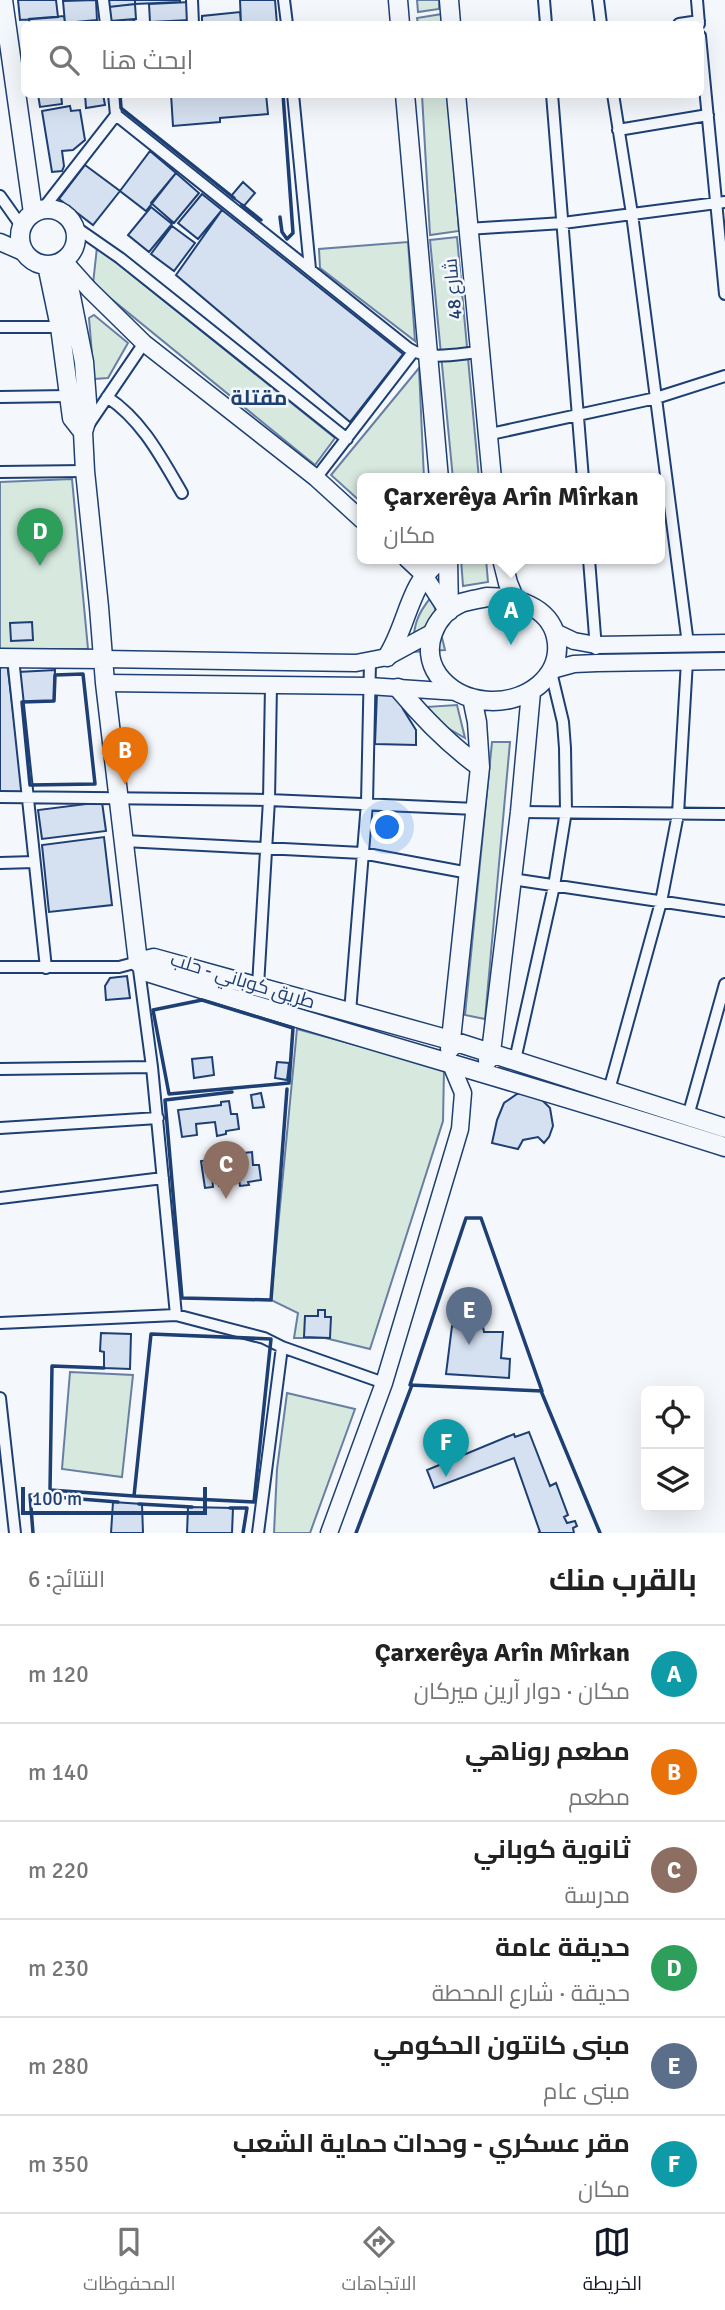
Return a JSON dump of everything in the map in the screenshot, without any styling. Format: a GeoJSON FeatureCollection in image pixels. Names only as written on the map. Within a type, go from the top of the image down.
{"type":"FeatureCollection","features":[{"type":"Feature","properties":{"kind":"main road"},"geometry":{"type":"LineString","coordinates":[[3,0],[19,70],[21,91]]}},
{"type":"Feature","properties":{"kind":"main road"},"geometry":{"type":"LineString","coordinates":[[398,0],[400,21]]}},
{"type":"Feature","properties":{"kind":"main road"},"geometry":{"type":"LineString","coordinates":[[449,0],[451,21]]}},
{"type":"Feature","properties":{"kind":"main road"},"geometry":{"type":"LineString","coordinates":[[22,98],[33,217]]}},
{"type":"Feature","properties":{"kind":"main road","name":"48 شارع"},"geometry":{"type":"LineString","coordinates":[[405,98],[420,354],[438,473]]}},
{"type":"Feature","properties":{"kind":"main road","name":"48 شارع"},"geometry":{"type":"LineString","coordinates":[[456,98],[491,473]]}},
{"type":"Feature","properties":{"kind":"main road"},"geometry":{"type":"LineString","coordinates":[[0,242],[25,253],[38,264],[55,263],[75,245],[74,226],[69,218],[52,209],[33,217],[20,236],[25,253]]}},
{"type":"Feature","properties":{"kind":"main road"},"geometry":{"type":"LineString","coordinates":[[55,263],[68,396],[72,418],[83,432]]}},
{"type":"Feature","properties":{"kind":"main road"},"geometry":{"type":"LineString","coordinates":[[55,263],[89,289],[144,343],[316,478],[357,515]]}},
{"type":"Feature","properties":{"kind":"main road"},"geometry":{"type":"LineString","coordinates":[[55,263],[84,362],[88,415],[83,432],[85,471],[104,683],[138,961]]}},
{"type":"Feature","properties":{"kind":"main road"},"geometry":{"type":"LineString","coordinates":[[412,564],[424,575],[448,611]]}},
{"type":"Feature","properties":{"kind":"main road"},"geometry":{"type":"LineString","coordinates":[[378,659],[399,636],[415,590],[424,575],[436,564]]}},
{"type":"Feature","properties":{"kind":"main road"},"geometry":{"type":"LineString","coordinates":[[448,564],[448,611]]}},
{"type":"Feature","properties":{"kind":"main road"},"geometry":{"type":"LineString","coordinates":[[504,564],[515,600]]}},
{"type":"Feature","properties":{"kind":"main road"},"geometry":{"type":"LineString","coordinates":[[104,683],[398,688],[465,695],[487,701],[502,701],[531,692],[551,671],[556,659],[555,632],[548,620],[538,611],[515,600],[487,597],[474,599],[448,611],[433,632],[431,661],[437,674],[465,695],[477,722],[480,767],[450,1040],[450,1062],[463,1093],[460,1129],[384,1383],[329,1533]]}},
{"type":"Feature","properties":{"kind":"main road"},"geometry":{"type":"LineString","coordinates":[[6,658],[298,663],[378,659],[433,632]]}},
{"type":"Feature","properties":{"kind":"main road"},"geometry":{"type":"LineString","coordinates":[[555,632],[574,641],[596,645],[725,643]]}},
{"type":"Feature","properties":{"kind":"main road"},"geometry":{"type":"LineString","coordinates":[[551,671],[574,664],[725,661]]}},
{"type":"Feature","properties":{"kind":"main road"},"geometry":{"type":"LineString","coordinates":[[398,688],[435,731],[480,767]]}},
{"type":"Feature","properties":{"kind":"main road"},"geometry":{"type":"LineString","coordinates":[[463,1093],[484,1073],[491,1052],[520,812],[531,692]]}},
{"type":"Feature","properties":{"kind":"main road","name":"طريق كوباني - حلب"},"geometry":{"type":"LineString","coordinates":[[138,961],[154,958],[450,1040],[725,1128]]}},
{"type":"Feature","properties":{"kind":"main road","name":"طريق كوباني - حلب"},"geometry":{"type":"LineString","coordinates":[[138,961],[150,973],[725,1147]]}},
{"type":"Feature","properties":{"kind":"street"},"geometry":{"type":"LineString","coordinates":[[103,0],[106,21]]}},
{"type":"Feature","properties":{"kind":"street"},"geometry":{"type":"LineString","coordinates":[[192,0],[193,21]]}},
{"type":"Feature","properties":{"kind":"street"},"geometry":{"type":"LineString","coordinates":[[284,0],[287,21]]}},
{"type":"Feature","properties":{"kind":"street"},"geometry":{"type":"LineString","coordinates":[[544,0],[546,21]]}},
{"type":"Feature","properties":{"kind":"street"},"geometry":{"type":"LineString","coordinates":[[598,0],[601,21]]}},
{"type":"Feature","properties":{"kind":"street"},"geometry":{"type":"LineString","coordinates":[[697,0],[699,21]]}},
{"type":"Feature","properties":{"kind":"street"},"geometry":{"type":"LineString","coordinates":[[704,69],[721,202],[725,294]]}},
{"type":"Feature","properties":{"kind":"street"},"geometry":{"type":"LineString","coordinates":[[0,196],[33,217],[116,115],[114,98]]}},
{"type":"Feature","properties":{"kind":"street"},"geometry":{"type":"LineString","coordinates":[[293,98],[310,269]]}},
{"type":"Feature","properties":{"kind":"street"},"geometry":{"type":"LineString","coordinates":[[552,98],[583,473]]}},
{"type":"Feature","properties":{"kind":"street"},"geometry":{"type":"LineString","coordinates":[[614,98],[632,215],[688,644]]}},
{"type":"Feature","properties":{"kind":"street"},"geometry":{"type":"LineString","coordinates":[[618,130],[708,114]]}},
{"type":"Feature","properties":{"kind":"street"},"geometry":{"type":"LineString","coordinates":[[116,115],[420,354],[479,352]]}},
{"type":"Feature","properties":{"kind":"street"},"geometry":{"type":"LineString","coordinates":[[467,229],[563,223],[721,202]]}},
{"type":"Feature","properties":{"kind":"street"},"geometry":{"type":"LineString","coordinates":[[74,226],[120,258],[347,439]]}},
{"type":"Feature","properties":{"kind":"street"},"geometry":{"type":"LineString","coordinates":[[0,327],[60,327]]}},
{"type":"Feature","properties":{"kind":"street"},"geometry":{"type":"LineString","coordinates":[[83,432],[144,343]]}},
{"type":"Feature","properties":{"kind":"street"},"geometry":{"type":"LineString","coordinates":[[316,478],[420,354]]}},
{"type":"Feature","properties":{"kind":"street"},"geometry":{"type":"LineString","coordinates":[[486,435],[656,398],[725,376]]}},
{"type":"Feature","properties":{"kind":"street"},"geometry":{"type":"LineString","coordinates":[[0,397],[68,396]]}},
{"type":"Feature","properties":{"kind":"street"},"geometry":{"type":"LineString","coordinates":[[107,397],[123,408],[147,435],[182,493]]}},
{"type":"Feature","properties":{"kind":"street"},"geometry":{"type":"LineString","coordinates":[[0,472],[85,471]]}},
{"type":"Feature","properties":{"kind":"street"},"geometry":{"type":"LineString","coordinates":[[589,564],[597,663]]}},
{"type":"Feature","properties":{"kind":"street"},"geometry":{"type":"LineString","coordinates":[[6,658],[28,798],[46,968]]}},
{"type":"Feature","properties":{"kind":"street"},"geometry":{"type":"LineString","coordinates":[[350,1012],[367,803],[369,687],[378,659]]}},
{"type":"Feature","properties":{"kind":"street"},"geometry":{"type":"LineString","coordinates":[[609,1090],[661,902],[678,814],[687,662]]}},
{"type":"Feature","properties":{"kind":"street"},"geometry":{"type":"LineString","coordinates":[[514,1060],[554,886],[566,811],[565,748],[551,671]]}},
{"type":"Feature","properties":{"kind":"street"},"geometry":{"type":"LineString","coordinates":[[258,986],[267,847],[271,685]]}},
{"type":"Feature","properties":{"kind":"street"},"geometry":{"type":"LineString","coordinates":[[0,797],[269,800],[476,809]]}},
{"type":"Feature","properties":{"kind":"street"},"geometry":{"type":"LineString","coordinates":[[520,812],[725,814]]}},
{"type":"Feature","properties":{"kind":"street"},"geometry":{"type":"LineString","coordinates":[[124,841],[362,853],[469,873]]}},
{"type":"Feature","properties":{"kind":"street"},"geometry":{"type":"LineString","coordinates":[[0,863],[34,862]]}},
{"type":"Feature","properties":{"kind":"street"},"geometry":{"type":"LineString","coordinates":[[512,880],[725,911]]}},
{"type":"Feature","properties":{"kind":"street"},"geometry":{"type":"LineString","coordinates":[[0,967],[119,967],[138,961],[158,1118],[176,1315]]}},
{"type":"Feature","properties":{"kind":"street"},"geometry":{"type":"LineString","coordinates":[[688,1116],[725,984]]}},
{"type":"Feature","properties":{"kind":"street"},"geometry":{"type":"LineString","coordinates":[[0,1069],[152,1067]]}},
{"type":"Feature","properties":{"kind":"street"},"geometry":{"type":"LineString","coordinates":[[0,1128],[158,1118]]}},
{"type":"Feature","properties":{"kind":"street"},"geometry":{"type":"LineString","coordinates":[[0,1198],[163,1178]]}},
{"type":"Feature","properties":{"kind":"street"},"geometry":{"type":"LineString","coordinates":[[0,1323],[176,1315],[264,1338],[282,1347],[384,1383]]}},
{"type":"Feature","properties":{"kind":"street"},"geometry":{"type":"LineString","coordinates":[[258,1533],[282,1347]]}},
{"type":"Feature","properties":{"kind":"street"},"geometry":{"type":"LineString","coordinates":[[0,1398],[15,1533]]}},
{"type":"Feature","properties":{"kind":"shaded area"},"geometry":{"type":"Polygon","coordinates":[[[417,0],[439,0],[439,9],[418,12],[417,0]]]}},
{"type":"Feature","properties":{"kind":"shaded area"},"geometry":{"type":"Polygon","coordinates":[[[442,14],[443,21],[418,21],[417,18],[442,14]]]}},
{"type":"Feature","properties":{"kind":"shaded area"},"geometry":{"type":"Polygon","coordinates":[[[422,98],[448,98],[459,231],[430,235],[422,98]]]}},
{"type":"Feature","properties":{"kind":"shaded area"},"geometry":{"type":"Polygon","coordinates":[[[457,237],[478,473],[452,473],[430,240],[457,237]]]}},
{"type":"Feature","properties":{"kind":"shaded area"},"geometry":{"type":"Polygon","coordinates":[[[408,242],[415,341],[320,268],[319,249],[408,242]]]}},
{"type":"Feature","properties":{"kind":"shaded area"},"geometry":{"type":"Polygon","coordinates":[[[97,247],[335,438],[315,465],[93,284],[97,247]]]}},
{"type":"Feature","properties":{"kind":"shaded area"},"geometry":{"type":"Polygon","coordinates":[[[94,315],[128,343],[108,378],[94,379],[89,318],[94,315]]]}},
{"type":"Feature","properties":{"kind":"shaded area"},"geometry":{"type":"Polygon","coordinates":[[[419,368],[424,473],[357,473],[357,498],[331,475],[419,368]]]}},
{"type":"Feature","properties":{"kind":"shaded area"},"geometry":{"type":"Polygon","coordinates":[[[72,479],[88,649],[0,649],[0,482],[72,479]]]}},
{"type":"Feature","properties":{"kind":"shaded area"},"geometry":{"type":"Polygon","coordinates":[[[461,564],[486,564],[488,582],[463,586],[461,564]]]}},
{"type":"Feature","properties":{"kind":"shaded area"},"geometry":{"type":"Polygon","coordinates":[[[432,596],[445,650],[413,652],[416,622],[432,596]]]}},
{"type":"Feature","properties":{"kind":"shaded area"},"geometry":{"type":"Polygon","coordinates":[[[457,705],[465,738],[444,726],[425,707],[457,705]]]}},
{"type":"Feature","properties":{"kind":"shaded area"},"geometry":{"type":"Polygon","coordinates":[[[492,742],[510,742],[485,1019],[465,1015],[492,742]]]}},
{"type":"Feature","properties":{"kind":"shaded area"},"geometry":{"type":"Polygon","coordinates":[[[297,1029],[444,1069],[443,1121],[370,1349],[325,1338],[294,1338],[298,1313],[271,1300],[297,1029]]]}},
{"type":"Feature","properties":{"kind":"shaded area"},"geometry":{"type":"Polygon","coordinates":[[[70,1372],[133,1375],[122,1477],[62,1469],[70,1372]]]}},
{"type":"Feature","properties":{"kind":"shaded area"},"geometry":{"type":"Polygon","coordinates":[[[287,1393],[355,1409],[310,1533],[274,1533],[277,1469],[287,1393]]]}},
{"type":"Feature","properties":{"kind":"building"},"geometry":{"type":"Polygon","coordinates":[[[18,0],[56,0],[58,17],[20,20],[18,0]]]}},
{"type":"Feature","properties":{"kind":"building"},"geometry":{"type":"Polygon","coordinates":[[[96,0],[97,20],[65,21],[63,1],[96,0]]]}},
{"type":"Feature","properties":{"kind":"building"},"geometry":{"type":"Polygon","coordinates":[[[109,0],[135,0],[135,4],[109,7],[109,0]]]}},
{"type":"Feature","properties":{"kind":"building"},"geometry":{"type":"Polygon","coordinates":[[[135,0],[180,0],[180,2],[135,4],[135,0]]]}},
{"type":"Feature","properties":{"kind":"building"},"geometry":{"type":"Polygon","coordinates":[[[240,0],[275,0],[277,21],[241,21],[240,0]]]}},
{"type":"Feature","properties":{"kind":"building"},"geometry":{"type":"Polygon","coordinates":[[[190,2],[190,20],[150,21],[149,4],[190,2]]]}},
{"type":"Feature","properties":{"kind":"building"},"geometry":{"type":"Polygon","coordinates":[[[135,4],[136,19],[111,21],[109,7],[135,4]]]}},
{"type":"Feature","properties":{"kind":"building"},"geometry":{"type":"Polygon","coordinates":[[[240,12],[241,21],[202,21],[202,16],[240,12]]]}},
{"type":"Feature","properties":{"kind":"building"},"geometry":{"type":"Polygon","coordinates":[[[64,16],[65,21],[29,21],[64,16]]]}},
{"type":"Feature","properties":{"kind":"building"},"geometry":{"type":"Polygon","coordinates":[[[39,98],[61,98],[62,104],[40,107],[39,98]]]}},
{"type":"Feature","properties":{"kind":"building"},"geometry":{"type":"Polygon","coordinates":[[[85,98],[104,98],[105,105],[86,108],[85,98]]]}},
{"type":"Feature","properties":{"kind":"building"},"geometry":{"type":"Polygon","coordinates":[[[171,98],[266,98],[268,114],[173,126],[171,98]]]}},
{"type":"Feature","properties":{"kind":"building"},"geometry":{"type":"Polygon","coordinates":[[[70,106],[71,111],[80,110],[85,140],[73,150],[62,151],[62,171],[52,172],[42,111],[70,106]]]}},
{"type":"Feature","properties":{"kind":"building"},"geometry":{"type":"Polygon","coordinates":[[[150,151],[176,173],[146,211],[120,191],[150,151]]]}},
{"type":"Feature","properties":{"kind":"building"},"geometry":{"type":"Polygon","coordinates":[[[85,165],[120,191],[93,225],[59,199],[85,165]]]}},
{"type":"Feature","properties":{"kind":"building"},"geometry":{"type":"Polygon","coordinates":[[[176,173],[199,193],[174,223],[151,203],[176,173]]]}},
{"type":"Feature","properties":{"kind":"building"},"geometry":{"type":"Polygon","coordinates":[[[243,182],[255,193],[244,206],[231,196],[243,182]]]}},
{"type":"Feature","properties":{"kind":"building"},"geometry":{"type":"Polygon","coordinates":[[[202,194],[222,210],[198,239],[178,223],[202,194]]]}},
{"type":"Feature","properties":{"kind":"building"},"geometry":{"type":"Polygon","coordinates":[[[151,207],[172,224],[149,252],[128,235],[151,207]]]}},
{"type":"Feature","properties":{"kind":"building"},"geometry":{"type":"Polygon","coordinates":[[[222,210],[403,354],[350,422],[176,275],[222,210]]]}},
{"type":"Feature","properties":{"kind":"building"},"geometry":{"type":"Polygon","coordinates":[[[172,226],[195,243],[174,271],[151,254],[172,226]]]}},
{"type":"Feature","properties":{"kind":"building"},"geometry":{"type":"Polygon","coordinates":[[[32,622],[33,640],[11,641],[10,623],[32,622]]]}},
{"type":"Feature","properties":{"kind":"building"},"geometry":{"type":"Polygon","coordinates":[[[7,662],[23,794],[0,792],[0,663],[7,662]]]}},
{"type":"Feature","properties":{"kind":"building"},"geometry":{"type":"Polygon","coordinates":[[[55,670],[54,701],[22,702],[18,672],[55,670]]]}},
{"type":"Feature","properties":{"kind":"building"},"geometry":{"type":"Polygon","coordinates":[[[377,692],[397,692],[403,709],[416,730],[416,745],[375,744],[377,692]]]}},
{"type":"Feature","properties":{"kind":"building"},"geometry":{"type":"Polygon","coordinates":[[[102,802],[106,831],[42,839],[38,810],[102,802]]]}},
{"type":"Feature","properties":{"kind":"building"},"geometry":{"type":"Polygon","coordinates":[[[104,837],[112,905],[49,912],[42,845],[104,837]]]}},
{"type":"Feature","properties":{"kind":"building"},"geometry":{"type":"Polygon","coordinates":[[[127,976],[130,998],[106,1000],[105,986],[110,978],[127,976]]]}},
{"type":"Feature","properties":{"kind":"building"},"geometry":{"type":"Polygon","coordinates":[[[212,1057],[214,1075],[194,1078],[192,1059],[212,1057]]]}},
{"type":"Feature","properties":{"kind":"building"},"geometry":{"type":"Polygon","coordinates":[[[277,1062],[289,1063],[287,1080],[275,1078],[277,1062]]]}},
{"type":"Feature","properties":{"kind":"building"},"geometry":{"type":"Polygon","coordinates":[[[261,1093],[264,1107],[253,1108],[251,1095],[261,1093]]]}},
{"type":"Feature","properties":{"kind":"building"},"geometry":{"type":"Polygon","coordinates":[[[517,1094],[538,1096],[550,1108],[553,1126],[549,1137],[544,1143],[538,1137],[523,1140],[518,1149],[492,1143],[504,1103],[517,1094]]]}},
{"type":"Feature","properties":{"kind":"building"},"geometry":{"type":"Polygon","coordinates":[[[229,1101],[231,1114],[237,1114],[239,1129],[217,1136],[215,1122],[196,1124],[197,1135],[182,1137],[178,1110],[221,1105],[221,1102],[229,1101]]]}},
{"type":"Feature","properties":{"kind":"building"},"geometry":{"type":"Polygon","coordinates":[[[252,1152],[253,1165],[259,1165],[261,1180],[240,1186],[238,1173],[225,1174],[227,1185],[219,1186],[217,1176],[212,1176],[213,1187],[205,1188],[201,1161],[244,1156],[244,1153],[252,1152]]]}},
{"type":"Feature","properties":{"kind":"building"},"geometry":{"type":"Polygon","coordinates":[[[318,1310],[325,1310],[325,1317],[331,1317],[330,1338],[304,1337],[305,1316],[318,1316],[318,1310]]]}},
{"type":"Feature","properties":{"kind":"building"},"geometry":{"type":"Polygon","coordinates":[[[452,1326],[483,1327],[484,1332],[503,1332],[501,1358],[510,1359],[509,1378],[446,1374],[452,1326]]]}},
{"type":"Feature","properties":{"kind":"building"},"geometry":{"type":"Polygon","coordinates":[[[101,1333],[131,1334],[130,1369],[104,1368],[104,1352],[100,1351],[101,1333]]]}},
{"type":"Feature","properties":{"kind":"building"},"geometry":{"type":"Polygon","coordinates":[[[529,1432],[550,1486],[556,1483],[568,1515],[564,1517],[567,1523],[575,1521],[577,1526],[573,1528],[574,1533],[538,1533],[540,1532],[514,1458],[434,1488],[427,1470],[514,1434],[515,1437],[529,1432]]]}},
{"type":"Feature","properties":{"kind":"building"},"geometry":{"type":"Polygon","coordinates":[[[113,1502],[142,1504],[143,1533],[111,1533],[113,1502]]]}},
{"type":"Feature","properties":{"kind":"building"},"geometry":{"type":"Polygon","coordinates":[[[188,1507],[233,1508],[232,1533],[187,1533],[188,1507]]]}},
{"type":"Feature","properties":{"kind":"wall"},"geometry":{"type":"LineString","coordinates":[[120,98],[121,108],[234,198]]}},
{"type":"Feature","properties":{"kind":"wall"},"geometry":{"type":"LineString","coordinates":[[280,217],[282,232],[287,239],[293,233],[283,98]]}},
{"type":"Feature","properties":{"kind":"wall"},"geometry":{"type":"LineString","coordinates":[[242,205],[261,220]]}},
{"type":"Feature","properties":{"kind":"wall"},"geometry":{"type":"LineString","coordinates":[[83,674],[95,784],[30,785],[22,702],[54,701],[55,675],[83,674]]}},
{"type":"Feature","properties":{"kind":"wall"},"geometry":{"type":"LineString","coordinates":[[202,1000],[293,1028],[289,1083],[169,1094],[153,1010],[202,1000]]}},
{"type":"Feature","properties":{"kind":"wall"},"geometry":{"type":"LineString","coordinates":[[232,1092],[165,1100],[182,1298],[271,1300],[287,1089]]}},
{"type":"Feature","properties":{"kind":"wall"},"geometry":{"type":"LineString","coordinates":[[466,1218],[481,1218],[542,1391],[410,1385],[466,1218]]}},
{"type":"Feature","properties":{"kind":"wall"},"geometry":{"type":"LineString","coordinates":[[151,1334],[271,1339],[254,1502],[134,1496],[151,1334]]}},
{"type":"Feature","properties":{"kind":"wall"},"geometry":{"type":"LineString","coordinates":[[104,1368],[52,1366],[50,1490],[134,1496]]}},
{"type":"Feature","properties":{"kind":"wall"},"geometry":{"type":"LineString","coordinates":[[356,1533],[412,1385]]}},
{"type":"Feature","properties":{"kind":"wall"},"geometry":{"type":"LineString","coordinates":[[541,1391],[600,1533]]}},
{"type":"Feature","properties":{"kind":"wall"},"geometry":{"type":"LineString","coordinates":[[33,1533],[30,1495],[118,1502]]}},
{"type":"Feature","properties":{"kind":"wall"},"geometry":{"type":"LineString","coordinates":[[139,1504],[192,1507]]}},
{"type":"Feature","properties":{"kind":"wall"},"geometry":{"type":"LineString","coordinates":[[230,1508],[247,1508],[243,1533]]}},
{"type":"Feature","properties":{"kind":"place","name":"حديقة عامة"},"geometry":{"type":"Point","coordinates":[40,566]}},
{"type":"Feature","properties":{"kind":"place","name":"Çarxerêya Arîn Mîrkan"},"geometry":{"type":"Point","coordinates":[511,645]}},
{"type":"Feature","properties":{"kind":"place","name":"مطعم روناهي"},"geometry":{"type":"Point","coordinates":[125,785]}},
{"type":"Feature","properties":{"kind":"place","name":"ثانوية كوباني"},"geometry":{"type":"Point","coordinates":[226,1199]}},
{"type":"Feature","properties":{"kind":"place","name":"مبنى كانتون الحكومي"},"geometry":{"type":"Point","coordinates":[469,1345]}},
{"type":"Feature","properties":{"kind":"place","name":"مقر عسكري - وحدات حماية الشعب"},"geometry":{"type":"Point","coordinates":[446,1477]}},
{"type":"Feature","properties":{"kind":"district","name":"مقتلة"},"geometry":{"type":"Point","coordinates":[259,398]}}]}
